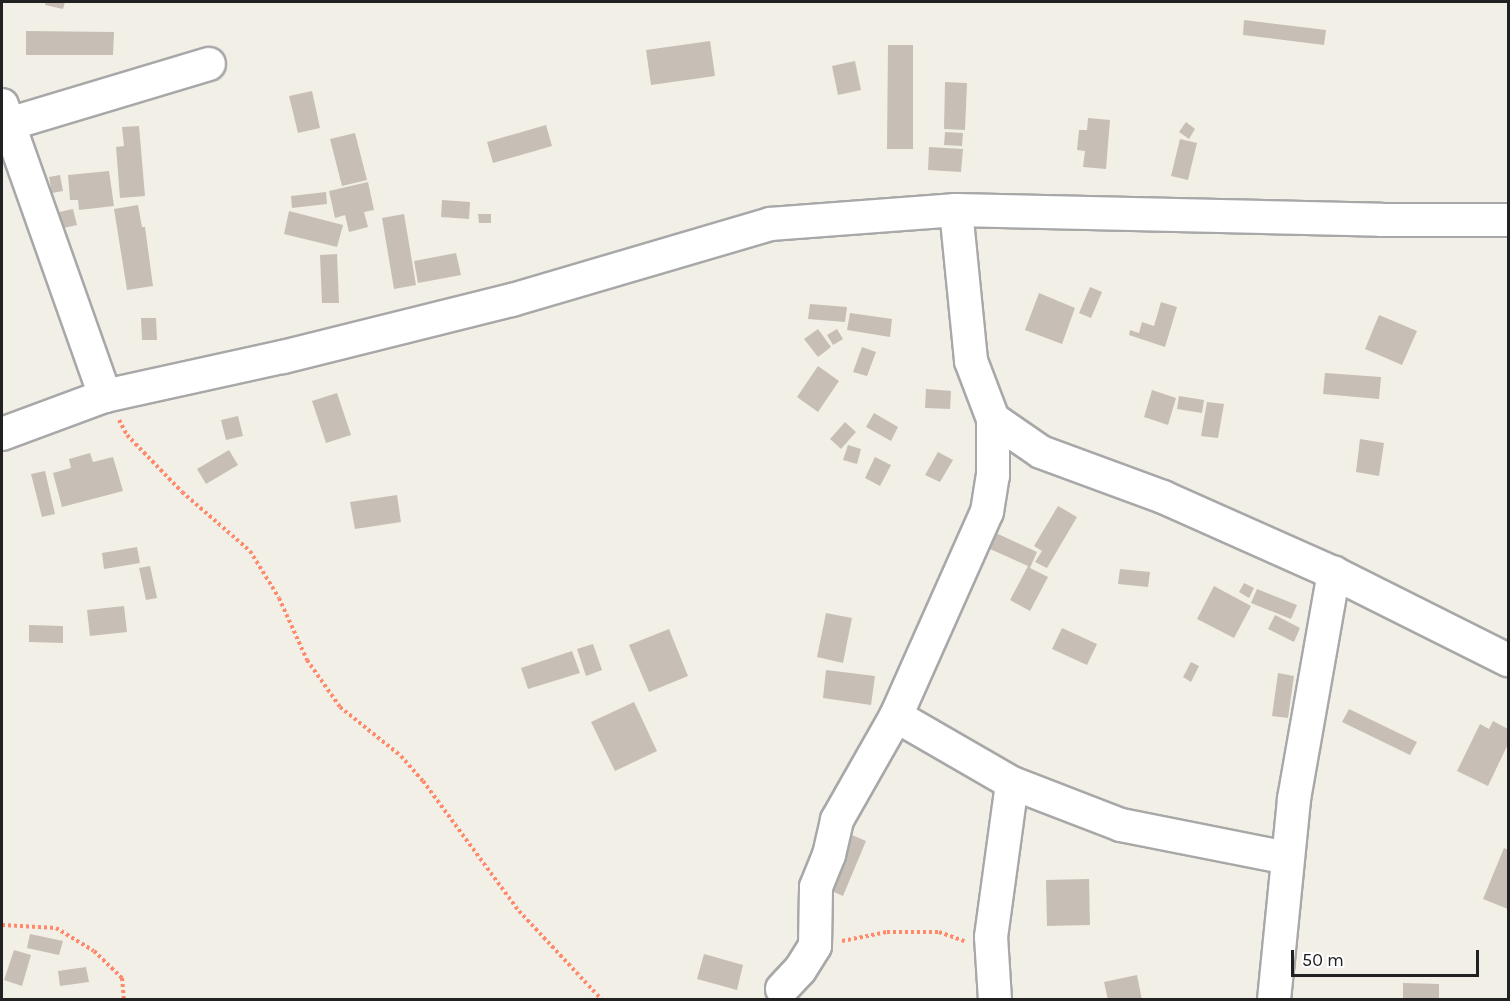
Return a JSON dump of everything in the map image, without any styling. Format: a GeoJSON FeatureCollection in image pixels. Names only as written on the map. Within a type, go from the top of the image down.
{"type":"FeatureCollection","features":[{"type":"Feature","properties":{"kind":"street"},"geometry":{"type":"LineString","coordinates":[[105,396],[4,118],[209,63]]}},
{"type":"Feature","properties":{"kind":"street"},"geometry":{"type":"LineString","coordinates":[[782,989],[800,970],[815,946],[816,886],[829,855],[837,820],[896,716],[987,512],[993,476],[993,419],[971,361],[956,210]]}},
{"type":"Feature","properties":{"kind":"street"},"geometry":{"type":"LineString","coordinates":[[2,434],[105,396],[284,357],[512,300],[770,224],[956,210],[1381,220],[1509,220]]}},
{"type":"Feature","properties":{"kind":"street"},"geometry":{"type":"LineString","coordinates":[[993,419],[1041,452],[1163,497],[1334,573],[1509,660]]}},
{"type":"Feature","properties":{"kind":"street"},"geometry":{"type":"LineString","coordinates":[[1274,999],[1294,799],[1334,573]]}},
{"type":"Feature","properties":{"kind":"street"},"geometry":{"type":"LineString","coordinates":[[896,716],[1012,783],[1121,825],[1287,858]]}},
{"type":"Feature","properties":{"kind":"street"},"geometry":{"type":"LineString","coordinates":[[995,999],[991,937],[1012,783]]}},
{"type":"Feature","properties":{"kind":"path"},"geometry":{"type":"LineString","coordinates":[[105,396],[127,435],[182,492],[250,551],[279,598],[307,660],[340,707],[401,756],[423,781],[519,911],[602,999]]}},
{"type":"Feature","properties":{"kind":"path"},"geometry":{"type":"LineString","coordinates":[[2,925],[56,928],[94,951],[122,978],[124,999]]}},
{"type":"Feature","properties":{"kind":"path"},"geometry":{"type":"LineString","coordinates":[[837,942],[887,932],[939,932],[970,943],[991,937]]}},
{"type":"Feature","properties":{"kind":"building"},"geometry":{"type":"Polygon","coordinates":[[[46,2],[65,2],[63,9],[45,5],[46,2]]]}},
{"type":"Feature","properties":{"kind":"building"},"geometry":{"type":"Polygon","coordinates":[[[1244,20],[1326,30],[1324,45],[1243,35],[1244,20]]]}},
{"type":"Feature","properties":{"kind":"building"},"geometry":{"type":"Polygon","coordinates":[[[26,31],[114,32],[113,55],[26,55],[26,31]]]}},
{"type":"Feature","properties":{"kind":"building"},"geometry":{"type":"Polygon","coordinates":[[[710,41],[715,76],[651,85],[646,50],[710,41]]]}},
{"type":"Feature","properties":{"kind":"building"},"geometry":{"type":"Polygon","coordinates":[[[888,45],[913,45],[913,149],[887,149],[888,45]]]}},
{"type":"Feature","properties":{"kind":"building"},"geometry":{"type":"Polygon","coordinates":[[[855,61],[861,90],[838,95],[832,66],[855,61]]]}},
{"type":"Feature","properties":{"kind":"building"},"geometry":{"type":"Polygon","coordinates":[[[945,82],[967,83],[965,130],[944,129],[945,82]]]}},
{"type":"Feature","properties":{"kind":"building"},"geometry":{"type":"Polygon","coordinates":[[[312,91],[320,128],[298,133],[289,96],[312,91]]]}},
{"type":"Feature","properties":{"kind":"building"},"geometry":{"type":"Polygon","coordinates":[[[1088,118],[1110,120],[1106,169],[1083,167],[1085,151],[1077,150],[1079,130],[1087,130],[1088,118]]]}},
{"type":"Feature","properties":{"kind":"building"},"geometry":{"type":"Polygon","coordinates":[[[1186,122],[1195,129],[1189,139],[1179,132],[1186,122]]]}},
{"type":"Feature","properties":{"kind":"building"},"geometry":{"type":"Polygon","coordinates":[[[546,125],[552,146],[493,163],[487,142],[546,125]]]}},
{"type":"Feature","properties":{"kind":"building"},"geometry":{"type":"Polygon","coordinates":[[[139,126],[145,196],[120,198],[116,147],[124,146],[122,127],[139,126]]]}},
{"type":"Feature","properties":{"kind":"building"},"geometry":{"type":"Polygon","coordinates":[[[945,132],[963,133],[962,146],[944,145],[945,132]]]}},
{"type":"Feature","properties":{"kind":"building"},"geometry":{"type":"Polygon","coordinates":[[[355,133],[367,180],[342,186],[330,139],[355,133]]]}},
{"type":"Feature","properties":{"kind":"building"},"geometry":{"type":"Polygon","coordinates":[[[1180,139],[1197,143],[1188,180],[1171,176],[1180,139]]]}},
{"type":"Feature","properties":{"kind":"building"},"geometry":{"type":"Polygon","coordinates":[[[929,147],[963,149],[961,172],[928,170],[929,147]]]}},
{"type":"Feature","properties":{"kind":"building"},"geometry":{"type":"Polygon","coordinates":[[[109,171],[114,206],[79,210],[78,200],[70,200],[68,175],[109,171]]]}},
{"type":"Feature","properties":{"kind":"building"},"geometry":{"type":"Polygon","coordinates":[[[60,175],[63,191],[52,193],[49,177],[60,175]]]}},
{"type":"Feature","properties":{"kind":"building"},"geometry":{"type":"Polygon","coordinates":[[[368,182],[374,210],[364,212],[368,227],[349,232],[345,215],[335,218],[329,191],[368,182]]]}},
{"type":"Feature","properties":{"kind":"building"},"geometry":{"type":"Polygon","coordinates":[[[326,192],[327,204],[292,208],[291,196],[326,192]]]}},
{"type":"Feature","properties":{"kind":"building"},"geometry":{"type":"Polygon","coordinates":[[[442,200],[470,202],[469,219],[441,217],[442,200]]]}},
{"type":"Feature","properties":{"kind":"building"},"geometry":{"type":"Polygon","coordinates":[[[138,205],[142,227],[145,227],[153,286],[127,290],[114,209],[138,205]]]}},
{"type":"Feature","properties":{"kind":"building"},"geometry":{"type":"Polygon","coordinates":[[[73,209],[77,225],[59,229],[55,213],[73,209]]]}},
{"type":"Feature","properties":{"kind":"building"},"geometry":{"type":"Polygon","coordinates":[[[289,211],[343,225],[337,247],[284,234],[289,211]]]}},
{"type":"Feature","properties":{"kind":"building"},"geometry":{"type":"Polygon","coordinates":[[[404,214],[416,285],[394,289],[382,218],[404,214]]]}},
{"type":"Feature","properties":{"kind":"building"},"geometry":{"type":"Polygon","coordinates":[[[478,214],[491,214],[491,223],[479,223],[478,214]]]}},
{"type":"Feature","properties":{"kind":"building"},"geometry":{"type":"Polygon","coordinates":[[[456,253],[461,275],[418,283],[414,261],[456,253]]]}},
{"type":"Feature","properties":{"kind":"building"},"geometry":{"type":"Polygon","coordinates":[[[337,254],[339,303],[322,303],[320,255],[337,254]]]}},
{"type":"Feature","properties":{"kind":"building"},"geometry":{"type":"Polygon","coordinates":[[[1090,287],[1102,292],[1091,318],[1079,313],[1090,287]]]}},
{"type":"Feature","properties":{"kind":"building"},"geometry":{"type":"Polygon","coordinates":[[[1039,293],[1075,308],[1062,344],[1025,330],[1039,293]]]}},
{"type":"Feature","properties":{"kind":"building"},"geometry":{"type":"Polygon","coordinates":[[[1161,302],[1177,307],[1165,347],[1129,335],[1130,330],[1139,333],[1142,322],[1154,326],[1161,302]]]}},
{"type":"Feature","properties":{"kind":"building"},"geometry":{"type":"Polygon","coordinates":[[[810,304],[847,307],[845,322],[808,319],[810,304]]]}},
{"type":"Feature","properties":{"kind":"building"},"geometry":{"type":"Polygon","coordinates":[[[850,313],[892,319],[890,337],[847,330],[850,313]]]}},
{"type":"Feature","properties":{"kind":"building"},"geometry":{"type":"Polygon","coordinates":[[[1379,315],[1417,331],[1402,365],[1365,349],[1379,315]]]}},
{"type":"Feature","properties":{"kind":"building"},"geometry":{"type":"Polygon","coordinates":[[[141,318],[156,318],[157,340],[142,340],[141,318]]]}},
{"type":"Feature","properties":{"kind":"building"},"geometry":{"type":"Polygon","coordinates":[[[818,329],[831,347],[818,357],[804,339],[818,329]]]}},
{"type":"Feature","properties":{"kind":"building"},"geometry":{"type":"Polygon","coordinates":[[[837,329],[843,339],[833,345],[827,335],[837,329]]]}},
{"type":"Feature","properties":{"kind":"building"},"geometry":{"type":"Polygon","coordinates":[[[862,347],[876,352],[867,376],[853,372],[862,347]]]}},
{"type":"Feature","properties":{"kind":"building"},"geometry":{"type":"Polygon","coordinates":[[[818,366],[839,381],[818,412],[797,397],[818,366]]]}},
{"type":"Feature","properties":{"kind":"building"},"geometry":{"type":"Polygon","coordinates":[[[1325,373],[1381,377],[1379,399],[1323,394],[1325,373]]]}},
{"type":"Feature","properties":{"kind":"building"},"geometry":{"type":"Polygon","coordinates":[[[926,389],[951,391],[950,409],[925,408],[926,389]]]}},
{"type":"Feature","properties":{"kind":"building"},"geometry":{"type":"Polygon","coordinates":[[[1152,390],[1176,398],[1168,425],[1144,417],[1152,390]]]}},
{"type":"Feature","properties":{"kind":"building"},"geometry":{"type":"Polygon","coordinates":[[[337,393],[351,435],[326,443],[312,401],[337,393]]]}},
{"type":"Feature","properties":{"kind":"building"},"geometry":{"type":"Polygon","coordinates":[[[1179,396],[1204,400],[1202,413],[1177,409],[1179,396]]]}},
{"type":"Feature","properties":{"kind":"building"},"geometry":{"type":"Polygon","coordinates":[[[1207,402],[1224,404],[1218,438],[1201,436],[1207,402]]]}},
{"type":"Feature","properties":{"kind":"building"},"geometry":{"type":"Polygon","coordinates":[[[874,413],[898,427],[891,441],[866,427],[874,413]]]}},
{"type":"Feature","properties":{"kind":"building"},"geometry":{"type":"Polygon","coordinates":[[[238,416],[243,436],[226,440],[221,420],[238,416]]]}},
{"type":"Feature","properties":{"kind":"building"},"geometry":{"type":"Polygon","coordinates":[[[845,422],[856,432],[841,449],[830,439],[845,422]]]}},
{"type":"Feature","properties":{"kind":"building"},"geometry":{"type":"Polygon","coordinates":[[[1360,439],[1384,443],[1379,476],[1356,472],[1360,439]]]}},
{"type":"Feature","properties":{"kind":"building"},"geometry":{"type":"Polygon","coordinates":[[[848,445],[861,449],[857,464],[843,460],[848,445]]]}},
{"type":"Feature","properties":{"kind":"building"},"geometry":{"type":"Polygon","coordinates":[[[229,450],[238,465],[206,484],[197,469],[229,450]]]}},
{"type":"Feature","properties":{"kind":"building"},"geometry":{"type":"Polygon","coordinates":[[[938,452],[953,460],[940,482],[925,475],[938,452]]]}},
{"type":"Feature","properties":{"kind":"building"},"geometry":{"type":"Polygon","coordinates":[[[90,453],[93,462],[113,457],[123,491],[62,507],[53,473],[71,468],[69,459],[90,453]]]}},
{"type":"Feature","properties":{"kind":"building"},"geometry":{"type":"Polygon","coordinates":[[[875,457],[891,465],[880,486],[865,478],[875,457]]]}},
{"type":"Feature","properties":{"kind":"building"},"geometry":{"type":"Polygon","coordinates":[[[45,471],[55,514],[42,517],[31,474],[45,471]]]}},
{"type":"Feature","properties":{"kind":"building"},"geometry":{"type":"Polygon","coordinates":[[[397,495],[401,522],[355,529],[350,502],[397,495]]]}},
{"type":"Feature","properties":{"kind":"building"},"geometry":{"type":"Polygon","coordinates":[[[1058,506],[1077,517],[1047,568],[1035,562],[1042,551],[1034,546],[1058,506]]]}},
{"type":"Feature","properties":{"kind":"building"},"geometry":{"type":"Polygon","coordinates":[[[996,533],[1037,552],[1030,568],[1048,577],[1030,611],[1010,600],[1028,566],[990,549],[996,533]]]}},
{"type":"Feature","properties":{"kind":"building"},"geometry":{"type":"Polygon","coordinates":[[[137,547],[140,563],[104,569],[102,553],[137,547]]]}},
{"type":"Feature","properties":{"kind":"building"},"geometry":{"type":"Polygon","coordinates":[[[150,566],[157,598],[146,600],[139,568],[150,566]]]}},
{"type":"Feature","properties":{"kind":"building"},"geometry":{"type":"Polygon","coordinates":[[[1120,569],[1150,572],[1148,587],[1118,584],[1120,569]]]}},
{"type":"Feature","properties":{"kind":"building"},"geometry":{"type":"Polygon","coordinates":[[[1244,583],[1254,588],[1249,598],[1239,592],[1244,583]]]}},
{"type":"Feature","properties":{"kind":"building"},"geometry":{"type":"Polygon","coordinates":[[[1214,586],[1251,606],[1234,638],[1197,619],[1214,586]]]}},
{"type":"Feature","properties":{"kind":"building"},"geometry":{"type":"Polygon","coordinates":[[[1257,589],[1297,605],[1291,619],[1251,603],[1257,589]]]}},
{"type":"Feature","properties":{"kind":"building"},"geometry":{"type":"Polygon","coordinates":[[[124,606],[127,632],[90,636],[87,610],[124,606]]]}},
{"type":"Feature","properties":{"kind":"building"},"geometry":{"type":"Polygon","coordinates":[[[826,613],[852,618],[843,663],[817,657],[826,613]]]}},
{"type":"Feature","properties":{"kind":"building"},"geometry":{"type":"Polygon","coordinates":[[[1275,615],[1300,628],[1294,642],[1268,629],[1275,615]]]}},
{"type":"Feature","properties":{"kind":"building"},"geometry":{"type":"Polygon","coordinates":[[[29,625],[63,626],[63,643],[29,642],[29,625]]]}},
{"type":"Feature","properties":{"kind":"building"},"geometry":{"type":"Polygon","coordinates":[[[1062,628],[1097,644],[1087,665],[1052,649],[1062,628]]]}},
{"type":"Feature","properties":{"kind":"building"},"geometry":{"type":"Polygon","coordinates":[[[669,629],[688,676],[649,692],[629,645],[669,629]]]}},
{"type":"Feature","properties":{"kind":"building"},"geometry":{"type":"Polygon","coordinates":[[[593,644],[602,670],[586,676],[577,649],[593,644]]]}},
{"type":"Feature","properties":{"kind":"building"},"geometry":{"type":"Polygon","coordinates":[[[572,651],[580,673],[528,689],[521,668],[572,651]]]}},
{"type":"Feature","properties":{"kind":"building"},"geometry":{"type":"Polygon","coordinates":[[[1191,662],[1199,666],[1191,682],[1183,677],[1191,662]]]}},
{"type":"Feature","properties":{"kind":"building"},"geometry":{"type":"Polygon","coordinates":[[[826,670],[875,676],[871,705],[823,698],[826,670]]]}},
{"type":"Feature","properties":{"kind":"building"},"geometry":{"type":"Polygon","coordinates":[[[1278,673],[1294,676],[1288,718],[1272,716],[1278,673]]]}},
{"type":"Feature","properties":{"kind":"building"},"geometry":{"type":"Polygon","coordinates":[[[634,702],[657,751],[615,771],[591,722],[634,702]]]}},
{"type":"Feature","properties":{"kind":"building"},"geometry":{"type":"Polygon","coordinates":[[[1349,709],[1417,742],[1410,755],[1342,722],[1349,709]]]}},
{"type":"Feature","properties":{"kind":"building"},"geometry":{"type":"Polygon","coordinates":[[[1493,721],[1508,729],[1508,744],[1488,786],[1457,771],[1480,724],[1489,729],[1493,721]]]}},
{"type":"Feature","properties":{"kind":"building"},"geometry":{"type":"Polygon","coordinates":[[[845,832],[866,841],[843,896],[822,887],[845,832]]]}},
{"type":"Feature","properties":{"kind":"building"},"geometry":{"type":"Polygon","coordinates":[[[1504,848],[1508,850],[1508,909],[1483,899],[1504,848]]]}},
{"type":"Feature","properties":{"kind":"building"},"geometry":{"type":"Polygon","coordinates":[[[1089,879],[1090,925],[1047,926],[1046,880],[1089,879]]]}},
{"type":"Feature","properties":{"kind":"building"},"geometry":{"type":"Polygon","coordinates":[[[30,934],[63,941],[59,955],[27,948],[30,934]]]}},
{"type":"Feature","properties":{"kind":"building"},"geometry":{"type":"Polygon","coordinates":[[[14,950],[31,955],[22,986],[4,980],[14,950]]]}},
{"type":"Feature","properties":{"kind":"building"},"geometry":{"type":"Polygon","coordinates":[[[704,954],[743,965],[737,990],[697,979],[704,954]]]}},
{"type":"Feature","properties":{"kind":"building"},"geometry":{"type":"Polygon","coordinates":[[[86,967],[89,982],[60,986],[58,971],[86,967]]]}},
{"type":"Feature","properties":{"kind":"building"},"geometry":{"type":"Polygon","coordinates":[[[1137,975],[1142,1000],[1108,1000],[1104,982],[1137,975]]]}},
{"type":"Feature","properties":{"kind":"building"},"geometry":{"type":"Polygon","coordinates":[[[1403,983],[1439,984],[1439,1000],[1403,1000],[1403,983]]]}}]}
